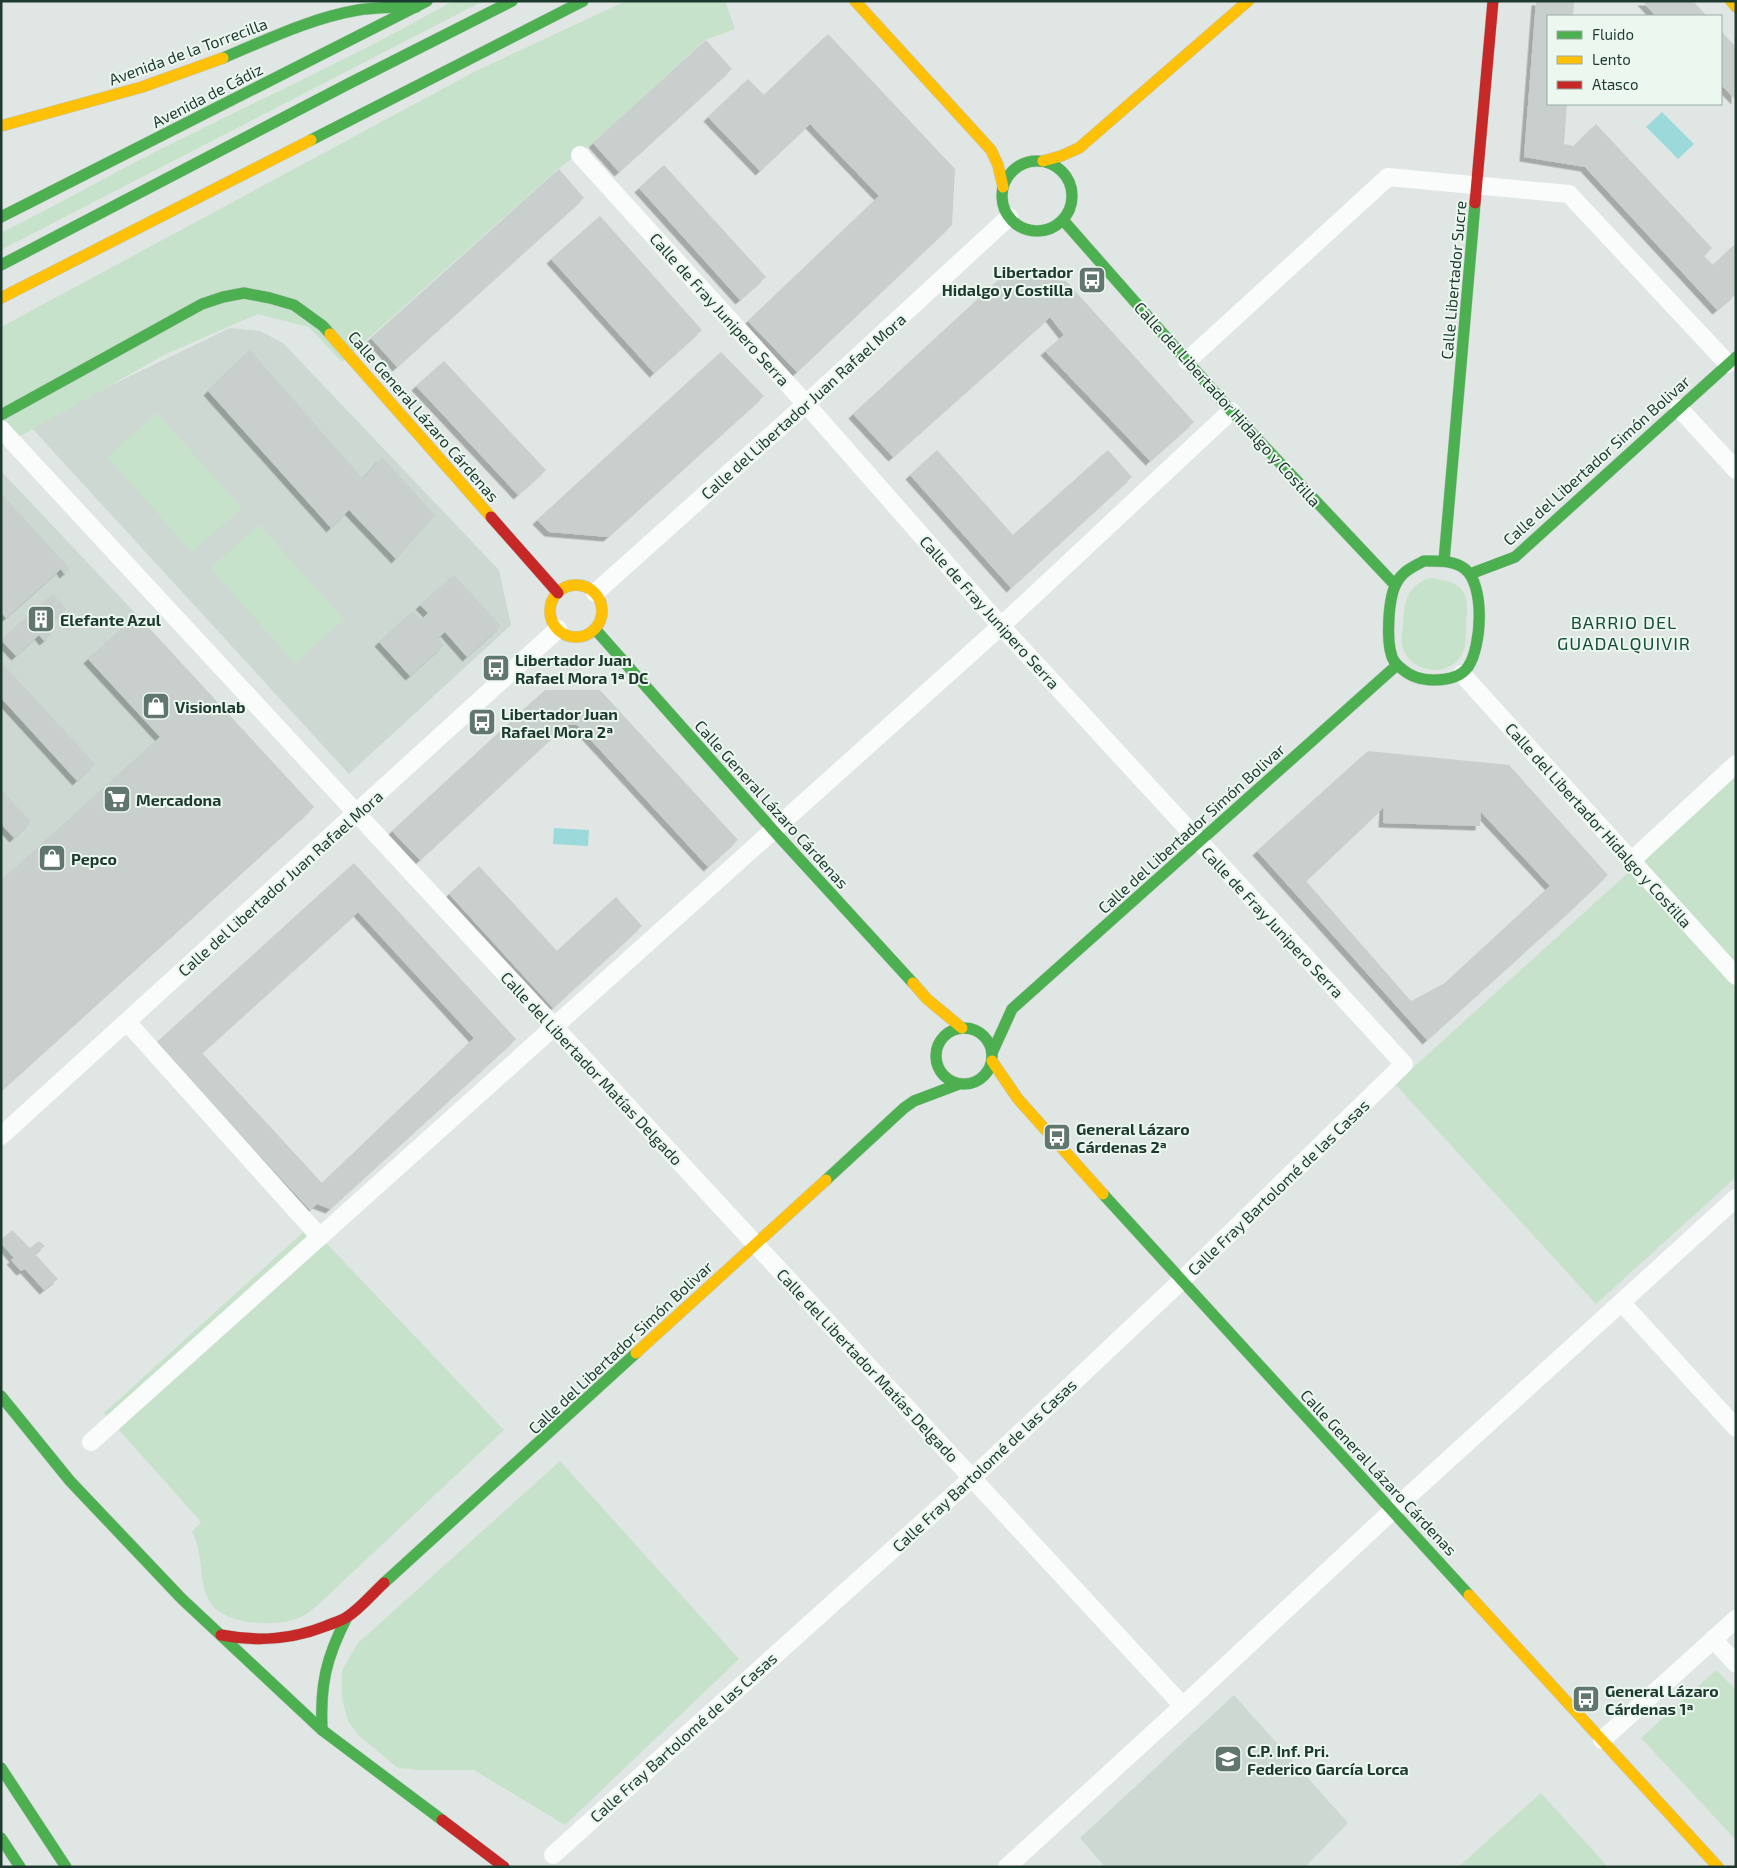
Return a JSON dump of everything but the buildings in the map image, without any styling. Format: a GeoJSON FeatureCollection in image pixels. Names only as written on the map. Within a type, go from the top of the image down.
{"type":"FeatureCollection","features":[{"type":"Feature","properties":{"kind":"main road","name":"Avenida de Cádiz"},"geometry":{"type":"LineString","coordinates":[[1,217],[427,1]]}},
{"type":"Feature","properties":{"kind":"main road"},"geometry":{"type":"LineString","coordinates":[[1,265],[350,83],[512,1]]}},
{"type":"Feature","properties":{"kind":"main road"},"geometry":{"type":"LineString","coordinates":[[1,298],[583,1]]}},
{"type":"Feature","properties":{"kind":"main road"},"geometry":{"type":"LineString","coordinates":[[855,1],[991,150],[998,165],[1003,187],[1003,203],[1009,217],[1018,226],[1029,230],[1042,231],[1053,227],[1063,220],[1069,212],[1072,202],[1071,165],[1079,148]]}},
{"type":"Feature","properties":{"kind":"main road"},"geometry":{"type":"LineString","coordinates":[[1003,187],[1012,171],[1028,162],[1043,161],[1079,148],[1248,1]]}},
{"type":"Feature","properties":{"kind":"main road","name":"Calle Libertador Sucre"},"geometry":{"type":"LineString","coordinates":[[1444,561],[1493,1]]}},
{"type":"Feature","properties":{"kind":"main road"},"geometry":{"type":"LineString","coordinates":[[1731,1],[1736,7]]}},
{"type":"Feature","properties":{"kind":"main road","name":"Avenida de la Torrecilla"},"geometry":{"type":"LineString","coordinates":[[1,126],[116,96],[152,84],[327,16],[370,7],[396,5],[416,7]]}},
{"type":"Feature","properties":{"kind":"main road"},"geometry":{"type":"LineString","coordinates":[[290,127],[317,105],[350,83]]}},
{"type":"Feature","properties":{"kind":"main road"},"geometry":{"type":"LineString","coordinates":[[982,122],[994,136]]}},
{"type":"Feature","properties":{"kind":"main road"},"geometry":{"type":"LineString","coordinates":[[254,169],[277,143]]}},
{"type":"Feature","properties":{"kind":"main road"},"geometry":{"type":"LineString","coordinates":[[1012,152],[1028,162]]}},
{"type":"Feature","properties":{"kind":"main road"},"geometry":{"type":"LineString","coordinates":[[1043,161],[1059,168],[1070,182]]}},
{"type":"Feature","properties":{"kind":"main road","name":"Calle del Libertador Hidalgo y Costilla"},"geometry":{"type":"LineString","coordinates":[[1063,220],[1231,411],[1395,585]]}},
{"type":"Feature","properties":{"kind":"main road","name":"Calle General Lázaro Cárdenas"},"geometry":{"type":"LineString","coordinates":[[4,413],[202,304],[244,293],[270,298],[294,306],[323,326],[558,593]]}},
{"type":"Feature","properties":{"kind":"main road","name":"Calle del Libertador Simón Bolivar"},"geometry":{"type":"LineString","coordinates":[[1470,574],[1514,557],[1732,360]]}},
{"type":"Feature","properties":{"kind":"main road"},"geometry":{"type":"LineString","coordinates":[[1424,561],[1444,561],[1458,566],[1470,574],[1477,588],[1479,603],[1477,639],[1472,662],[1462,674],[1442,681],[1422,680],[1407,673],[1397,665],[1391,655],[1388,643],[1395,585],[1407,569],[1424,561]]}},
{"type":"Feature","properties":{"kind":"main road"},"geometry":{"type":"LineString","coordinates":[[572,585],[588,588],[595,593],[602,607],[602,615],[595,629],[588,634],[572,637],[558,629],[553,623],[550,607],[558,593],[572,585]]}},
{"type":"Feature","properties":{"kind":"main road","name":"Calle General Lázaro Cárdenas"},"geometry":{"type":"LineString","coordinates":[[595,629],[773,830],[928,999],[966,1029]]}},
{"type":"Feature","properties":{"kind":"main road","name":"Calle del Libertador Simón Bolivar"},"geometry":{"type":"LineString","coordinates":[[992,1057],[1012,1010],[1397,665]]}},
{"type":"Feature","properties":{"kind":"main road","name":"Calle General Lázaro Cárdenas"},"geometry":{"type":"LineString","coordinates":[[928,999],[940,1041]]}},
{"type":"Feature","properties":{"kind":"main road","name":"Calle del Libertador Simón Bolivar"},"geometry":{"type":"LineString","coordinates":[[966,1029],[1008,1016]]}},
{"type":"Feature","properties":{"kind":"main road"},"geometry":{"type":"LineString","coordinates":[[966,1029],[978,1032],[985,1037],[992,1057],[989,1070],[976,1081],[968,1084],[959,1084],[950,1081],[938,1068],[936,1050],[946,1034],[966,1029]]}},
{"type":"Feature","properties":{"kind":"main road","name":"Calle General Lázaro Cárdenas"},"geometry":{"type":"LineString","coordinates":[[992,1057],[1018,1099],[1181,1281],[1718,1867]]}},
{"type":"Feature","properties":{"kind":"main road","name":"Calle del Libertador Simón Bolivar"},"geometry":{"type":"LineString","coordinates":[[221,1635],[253,1640],[286,1638],[317,1631],[347,1617],[914,1100],[936,1059]]}},
{"type":"Feature","properties":{"kind":"main road","name":"Calle General Lázaro Cárdenas"},"geometry":{"type":"LineString","coordinates":[[976,1081],[1018,1099]]}},
{"type":"Feature","properties":{"kind":"main road","name":"Calle del Libertador Simón Bolivar"},"geometry":{"type":"LineString","coordinates":[[914,1100],[959,1084]]}},
{"type":"Feature","properties":{"kind":"main road"},"geometry":{"type":"LineString","coordinates":[[1,1396],[70,1480],[182,1599],[322,1730],[504,1867]]}},
{"type":"Feature","properties":{"kind":"main road","name":"Calle del Libertador Simón Bolivar"},"geometry":{"type":"LineString","coordinates":[[322,1730],[320,1701],[324,1671],[333,1643],[347,1617]]}},
{"type":"Feature","properties":{"kind":"main road"},"geometry":{"type":"LineString","coordinates":[[1,1768],[66,1867]]}},
{"type":"Feature","properties":{"kind":"main road"},"geometry":{"type":"LineString","coordinates":[[1,1838],[20,1867]]}},
{"type":"Feature","properties":{"kind":"street","name":"Calle de Fray Junipero Serra"},"geometry":{"type":"LineString","coordinates":[[580,155],[806,404],[1001,626],[1404,1064]]}},
{"type":"Feature","properties":{"kind":"street"},"geometry":{"type":"LineString","coordinates":[[1187,361],[1388,177],[1569,194],[1732,360]]}},
{"type":"Feature","properties":{"kind":"street","name":"Calle del Libertador Juan Rafael Mora"},"geometry":{"type":"LineString","coordinates":[[595,593],[806,404],[1009,217]]}},
{"type":"Feature","properties":{"kind":"street"},"geometry":{"type":"LineString","coordinates":[[1679,408],[1736,470]]}},
{"type":"Feature","properties":{"kind":"street"},"geometry":{"type":"LineString","coordinates":[[91,1442],[1001,626],[1231,411]]}},
{"type":"Feature","properties":{"kind":"street","name":"Calle del Libertador Matías Delgado"},"geometry":{"type":"LineString","coordinates":[[1,429],[1183,1706]]}},
{"type":"Feature","properties":{"kind":"street","name":"Calle del Libertador Juan Rafael Mora"},"geometry":{"type":"LineString","coordinates":[[1,1136],[558,629]]}},
{"type":"Feature","properties":{"kind":"street","name":"Calle del Libertador Hidalgo y Costilla"},"geometry":{"type":"LineString","coordinates":[[1462,674],[1736,976]]}},
{"type":"Feature","properties":{"kind":"street"},"geometry":{"type":"LineString","coordinates":[[1631,861],[1736,764]]}},
{"type":"Feature","properties":{"kind":"street"},"geometry":{"type":"LineString","coordinates":[[127,1022],[320,1237]]}},
{"type":"Feature","properties":{"kind":"street","name":"Calle Fray Bartolomé de las Casas"},"geometry":{"type":"LineString","coordinates":[[553,1855],[972,1478],[1181,1281],[1404,1064]]}},
{"type":"Feature","properties":{"kind":"street"},"geometry":{"type":"LineString","coordinates":[[1007,1867],[1183,1706],[1392,1510],[1736,1198]]}},
{"type":"Feature","properties":{"kind":"street"},"geometry":{"type":"LineString","coordinates":[[1622,1303],[1736,1428]]}},
{"type":"Feature","properties":{"kind":"street"},"geometry":{"type":"LineString","coordinates":[[1602,1740],[1736,1619]]}},
{"type":"Feature","properties":{"kind":"street"},"geometry":{"type":"LineString","coordinates":[[1713,1639],[1736,1664]]}},
{"type":"Feature","properties":{"kind":"shaded area"},"geometry":{"type":"Polygon","coordinates":[[[230,328],[260,331],[283,343],[499,570],[511,625],[349,774],[29,425],[230,328]]]}},
{"type":"Feature","properties":{"kind":"shaded area"},"geometry":{"type":"Polygon","coordinates":[[[1,471],[314,807],[1,1091],[1,471]]]}},
{"type":"Feature","properties":{"kind":"shaded area","name":"C.P. Inf. Pri. Federico García Lorca"},"geometry":{"type":"Polygon","coordinates":[[[1234,1695],[1348,1823],[1305,1867],[1105,1867],[1080,1838],[1234,1695]]]}},
{"type":"Feature","properties":{"kind":"green space"},"geometry":{"type":"Polygon","coordinates":[[[453,1],[483,1],[1,250],[1,233],[155,152],[379,41],[453,1]]]}},
{"type":"Feature","properties":{"kind":"green space"},"geometry":{"type":"Polygon","coordinates":[[[626,1],[725,1],[735,29],[705,40],[593,143],[558,169],[342,362],[309,327],[258,314],[164,355],[1,447],[1,327],[474,72],[626,1]]]}},
{"type":"Feature","properties":{"kind":"green space"},"geometry":{"type":"Polygon","coordinates":[[[157,413],[242,508],[192,552],[107,457],[157,413]]]}},
{"type":"Feature","properties":{"kind":"green space"},"geometry":{"type":"Polygon","coordinates":[[[259,525],[344,619],[295,663],[210,568],[259,525]]]}},
{"type":"Feature","properties":{"kind":"green space"},"geometry":{"type":"Polygon","coordinates":[[[1430,578],[1458,586],[1466,596],[1467,604],[1466,640],[1463,652],[1456,662],[1446,668],[1434,670],[1416,665],[1403,649],[1401,638],[1404,610],[1408,596],[1422,581],[1430,578]]]}},
{"type":"Feature","properties":{"kind":"green space"},"geometry":{"type":"Polygon","coordinates":[[[1736,775],[1736,1177],[1596,1304],[1395,1084],[1736,775]]]}},
{"type":"Feature","properties":{"kind":"green space"},"geometry":{"type":"Polygon","coordinates":[[[310,1226],[504,1430],[309,1613],[279,1623],[251,1622],[225,1615],[215,1608],[208,1599],[203,1582],[196,1540],[192,1532],[201,1522],[104,1413],[310,1226]]]}},
{"type":"Feature","properties":{"kind":"green space"},"geometry":{"type":"Polygon","coordinates":[[[560,1461],[739,1659],[565,1825],[474,1770],[398,1768],[358,1735],[348,1721],[342,1699],[342,1671],[357,1644],[560,1461]]]}},
{"type":"Feature","properties":{"kind":"green space"},"geometry":{"type":"Polygon","coordinates":[[[1716,1670],[1736,1690],[1736,1840],[1641,1738],[1716,1670]]]}},
{"type":"Feature","properties":{"kind":"green space"},"geometry":{"type":"Polygon","coordinates":[[[1541,1793],[1608,1867],[1458,1867],[1541,1793]]]}},
{"type":"Feature","properties":{"kind":"water"},"geometry":{"type":"Polygon","coordinates":[[[1662,112],[1694,144],[1678,159],[1646,127],[1662,112]]]}},
{"type":"Feature","properties":{"kind":"water"},"geometry":{"type":"Polygon","coordinates":[[[554,828],[589,830],[588,846],[553,844],[554,828]]]}},
{"type":"Feature","properties":{"kind":"traffic: fast"},"geometry":{"type":"LineString","coordinates":[[1,217],[427,1]]}},
{"type":"Feature","properties":{"kind":"traffic: fast"},"geometry":{"type":"LineString","coordinates":[[1,265],[350,83],[512,1]]}},
{"type":"Feature","properties":{"kind":"traffic: fast"},"geometry":{"type":"LineString","coordinates":[[311,140],[583,1]]}},
{"type":"Feature","properties":{"kind":"traffic: fast"},"geometry":{"type":"LineString","coordinates":[[223,58],[323,18],[372,8],[416,7]]}},
{"type":"Feature","properties":{"kind":"traffic: fast"},"geometry":{"type":"LineString","coordinates":[[1030,161],[1044,161],[1057,167],[1066,176],[1072,189],[1072,196],[1070,209],[1062,221],[1044,231],[1030,231],[1017,225],[1008,216],[1002,203],[1002,189],[1008,176],[1017,167],[1030,161]]}},
{"type":"Feature","properties":{"kind":"traffic: fast"},"geometry":{"type":"LineString","coordinates":[[1444,561],[1475,203]]}},
{"type":"Feature","properties":{"kind":"traffic: fast"},"geometry":{"type":"LineString","coordinates":[[1063,220],[1231,411],[1395,585]]}},
{"type":"Feature","properties":{"kind":"traffic: fast"},"geometry":{"type":"LineString","coordinates":[[1,415],[202,304],[223,297],[244,293],[294,305],[323,326],[330,334]]}},
{"type":"Feature","properties":{"kind":"traffic: fast"},"geometry":{"type":"LineString","coordinates":[[1470,574],[1515,557],[1736,357]]}},
{"type":"Feature","properties":{"kind":"traffic: fast"},"geometry":{"type":"LineString","coordinates":[[1424,561],[1445,562],[1461,566],[1471,577],[1476,588],[1479,616],[1473,657],[1465,671],[1448,679],[1417,678],[1395,662],[1390,650],[1389,619],[1394,589],[1402,575],[1424,561]]}},
{"type":"Feature","properties":{"kind":"traffic: fast"},"geometry":{"type":"LineString","coordinates":[[595,629],[773,830],[913,983]]}},
{"type":"Feature","properties":{"kind":"traffic: fast"},"geometry":{"type":"LineString","coordinates":[[992,1053],[1012,1009],[1397,665]]}},
{"type":"Feature","properties":{"kind":"traffic: fast"},"geometry":{"type":"LineString","coordinates":[[964,1028],[975,1030],[984,1036],[990,1045],[992,1056],[990,1067],[984,1076],[975,1082],[964,1084],[953,1082],[944,1076],[938,1067],[936,1056],[938,1045],[944,1036],[953,1030],[964,1028]]}},
{"type":"Feature","properties":{"kind":"traffic: fast"},"geometry":{"type":"LineString","coordinates":[[826,1180],[904,1108],[914,1101],[959,1084]]}},
{"type":"Feature","properties":{"kind":"traffic: fast"},"geometry":{"type":"LineString","coordinates":[[1103,1194],[1469,1595]]}},
{"type":"Feature","properties":{"kind":"traffic: fast"},"geometry":{"type":"LineString","coordinates":[[384,1583],[636,1353]]}},
{"type":"Feature","properties":{"kind":"traffic: fast"},"geometry":{"type":"LineString","coordinates":[[1,1396],[70,1481],[182,1599],[322,1730],[442,1820]]}},
{"type":"Feature","properties":{"kind":"traffic: fast"},"geometry":{"type":"LineString","coordinates":[[322,1730],[323,1685],[329,1659],[347,1617]]}},
{"type":"Feature","properties":{"kind":"traffic: fast"},"geometry":{"type":"LineString","coordinates":[[1,1768],[66,1867]]}},
{"type":"Feature","properties":{"kind":"traffic: fast"},"geometry":{"type":"LineString","coordinates":[[1,1838],[20,1867]]}},
{"type":"Feature","properties":{"kind":"traffic: slow"},"geometry":{"type":"LineString","coordinates":[[855,1],[991,150],[998,165],[1003,187]]}},
{"type":"Feature","properties":{"kind":"traffic: slow"},"geometry":{"type":"LineString","coordinates":[[1043,161],[1079,148],[1248,1]]}},
{"type":"Feature","properties":{"kind":"traffic: slow"},"geometry":{"type":"LineString","coordinates":[[1731,1],[1736,7]]}},
{"type":"Feature","properties":{"kind":"traffic: slow"},"geometry":{"type":"LineString","coordinates":[[1,126],[142,87],[223,58]]}},
{"type":"Feature","properties":{"kind":"traffic: slow"},"geometry":{"type":"LineString","coordinates":[[1,298],[311,140]]}},
{"type":"Feature","properties":{"kind":"traffic: slow"},"geometry":{"type":"LineString","coordinates":[[330,334],[491,517]]}},
{"type":"Feature","properties":{"kind":"traffic: slow"},"geometry":{"type":"LineString","coordinates":[[576,585],[586,587],[594,593],[600,601],[602,611],[600,621],[594,629],[586,635],[576,637],[566,635],[558,629],[552,621],[550,611],[552,601],[558,593],[566,587],[576,585]]}},
{"type":"Feature","properties":{"kind":"traffic: slow"},"geometry":{"type":"LineString","coordinates":[[913,983],[927,999],[962,1028]]}},
{"type":"Feature","properties":{"kind":"traffic: slow"},"geometry":{"type":"LineString","coordinates":[[992,1061],[1018,1099],[1103,1194]]}},
{"type":"Feature","properties":{"kind":"traffic: slow"},"geometry":{"type":"LineString","coordinates":[[636,1353],[826,1180]]}},
{"type":"Feature","properties":{"kind":"traffic: slow"},"geometry":{"type":"LineString","coordinates":[[1469,1595],[1718,1867]]}},
{"type":"Feature","properties":{"kind":"traffic: jam"},"geometry":{"type":"LineString","coordinates":[[1475,203],[1493,1]]}},
{"type":"Feature","properties":{"kind":"traffic: jam"},"geometry":{"type":"LineString","coordinates":[[491,517],[558,593]]}},
{"type":"Feature","properties":{"kind":"traffic: jam"},"geometry":{"type":"LineString","coordinates":[[221,1635],[261,1639],[287,1637],[313,1631],[347,1617],[384,1583]]}},
{"type":"Feature","properties":{"kind":"traffic: jam"},"geometry":{"type":"LineString","coordinates":[[442,1820],[504,1867]]}},
{"type":"Feature","properties":{"kind":"place","name":"Libertador Hidalgo y Costilla"},"geometry":{"type":"Point","coordinates":[1092,280]}},
{"type":"Feature","properties":{"kind":"place","name":"Elefante Azul"},"geometry":{"type":"Point","coordinates":[41,619]}},
{"type":"Feature","properties":{"kind":"place","name":"Libertador Juan Rafael Mora 1ª DC"},"geometry":{"type":"Point","coordinates":[496,668]}},
{"type":"Feature","properties":{"kind":"place","name":"Visionlab"},"geometry":{"type":"Point","coordinates":[156,706]}},
{"type":"Feature","properties":{"kind":"place","name":"Libertador Juan Rafael Mora 2ª"},"geometry":{"type":"Point","coordinates":[482,722]}},
{"type":"Feature","properties":{"kind":"place","name":"Mercadona"},"geometry":{"type":"Point","coordinates":[117,799]}},
{"type":"Feature","properties":{"kind":"place","name":"Pepco"},"geometry":{"type":"Point","coordinates":[52,858]}},
{"type":"Feature","properties":{"kind":"place","name":"General Lázaro Cárdenas 2ª"},"geometry":{"type":"Point","coordinates":[1057,1137]}},
{"type":"Feature","properties":{"kind":"place","name":"General Lázaro Cárdenas 1ª"},"geometry":{"type":"Point","coordinates":[1586,1699]}},
{"type":"Feature","properties":{"kind":"place","name":"C.P. Inf. Pri. Federico García Lorca"},"geometry":{"type":"Point","coordinates":[1228,1759]}},
{"type":"Feature","properties":{"kind":"district","name":"BARRIO DEL GUADALQUIVIR"},"geometry":{"type":"Point","coordinates":[1624,632]}}]}
